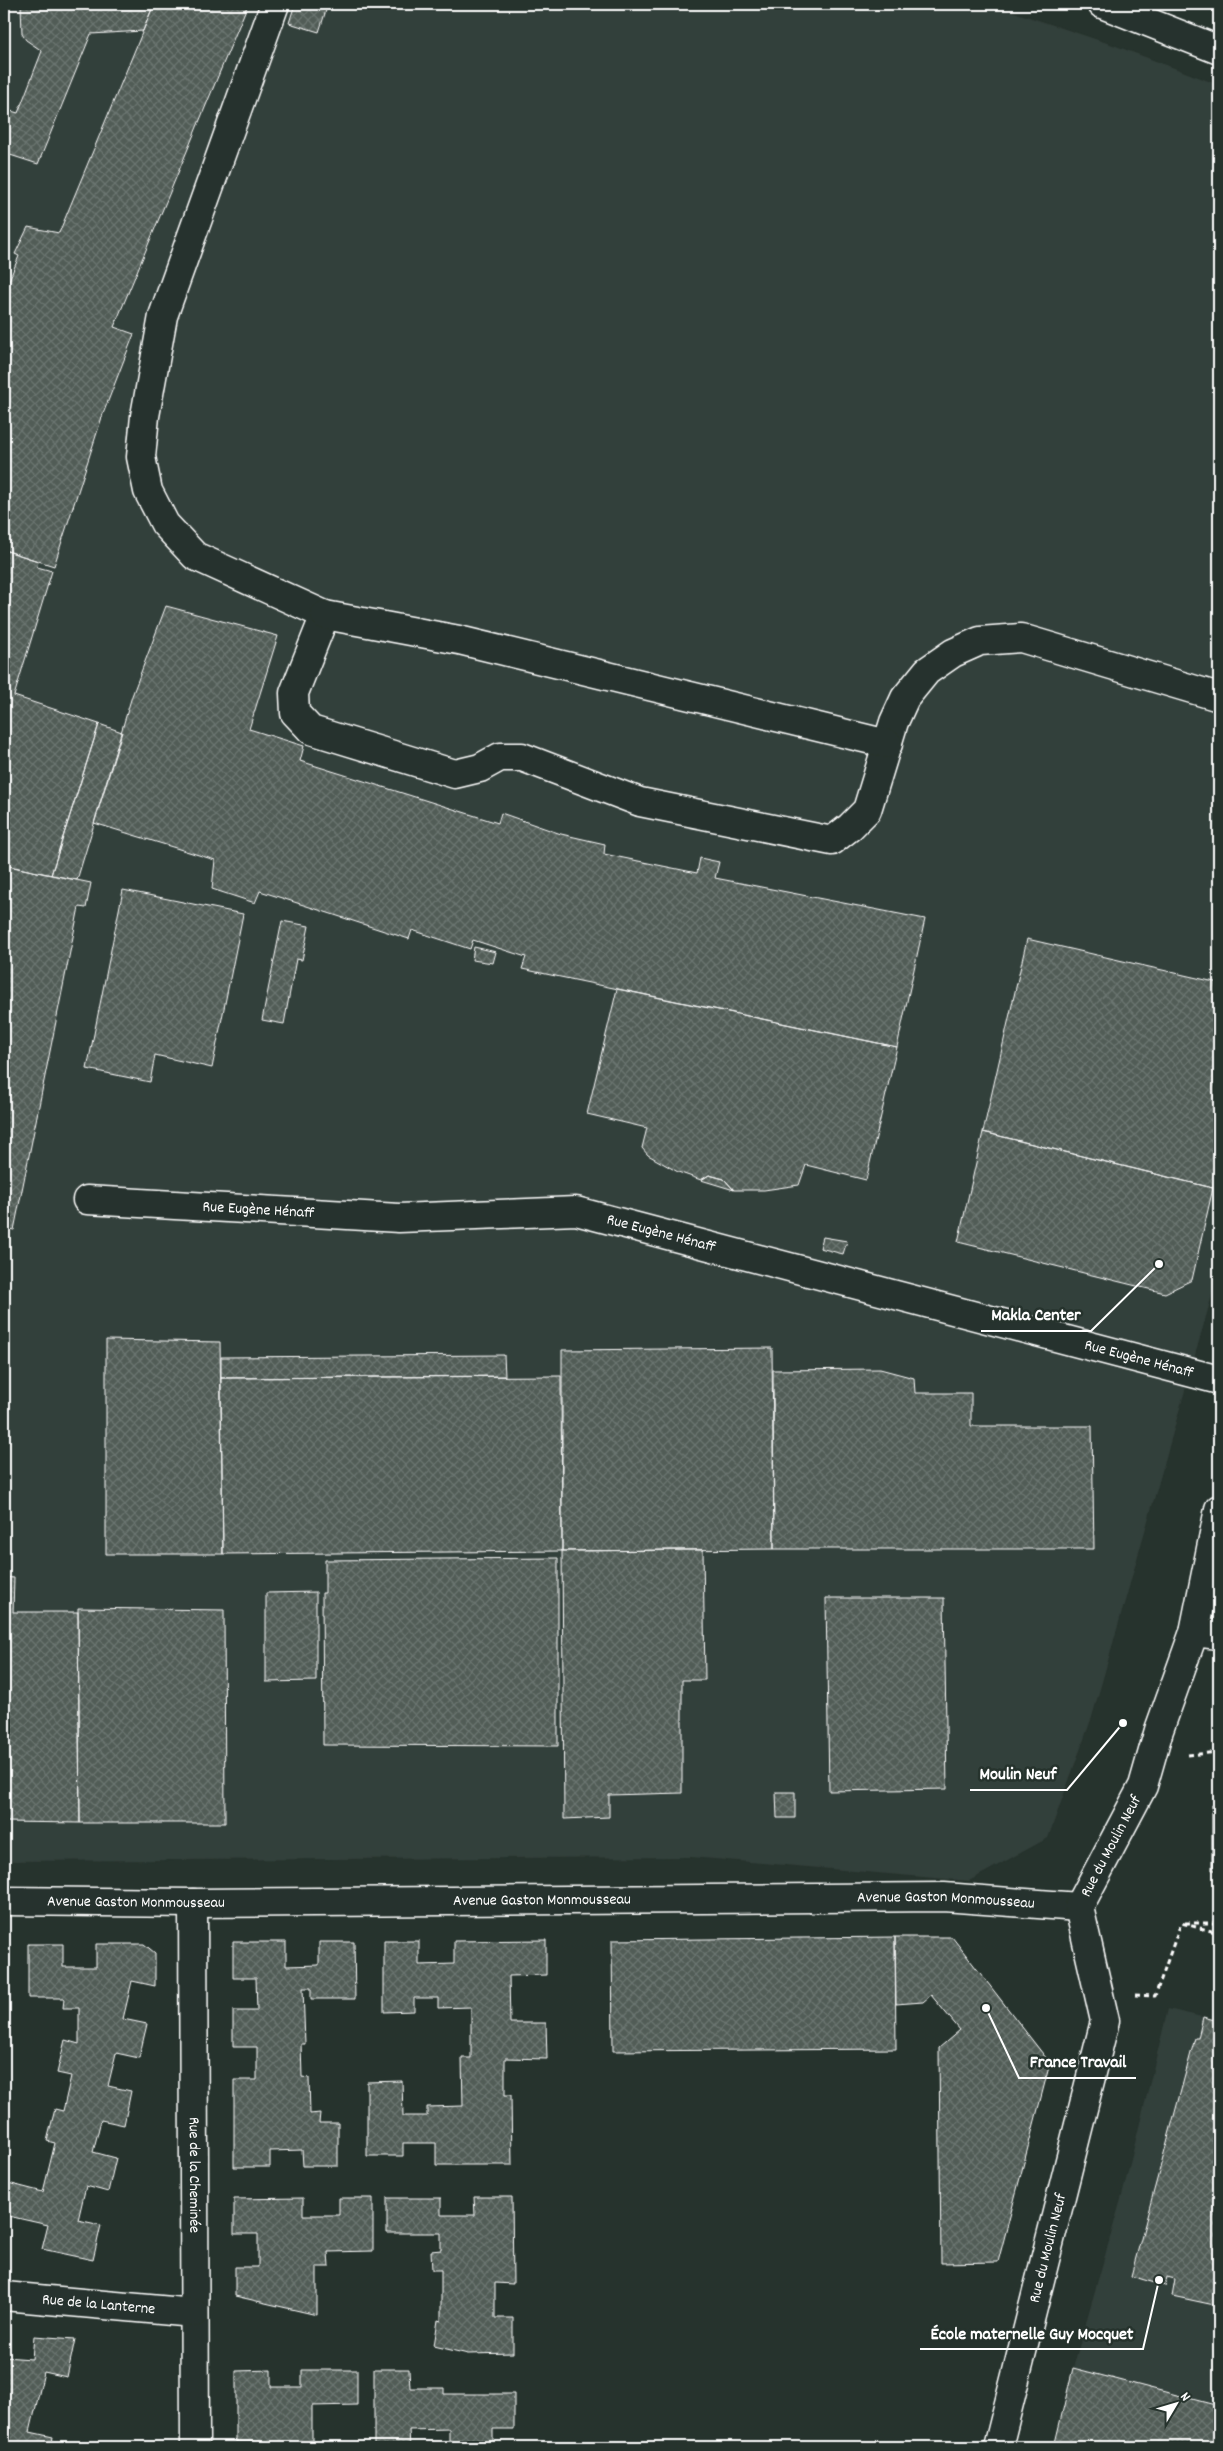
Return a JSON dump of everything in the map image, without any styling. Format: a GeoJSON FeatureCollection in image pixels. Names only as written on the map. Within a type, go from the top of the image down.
{"type":"FeatureCollection","features":[{"type":"Feature","properties":{"kind":"street"},"geometry":{"type":"LineString","coordinates":[[275,4],[163,316],[145,416],[141,458],[148,492],[165,524],[195,556],[325,615],[459,640],[888,744]]}},
{"type":"Feature","properties":{"kind":"street"},"geometry":{"type":"LineString","coordinates":[[1102,4],[1219,50]]}},
{"type":"Feature","properties":{"kind":"street"},"geometry":{"type":"LineString","coordinates":[[325,615],[294,692],[295,713],[311,730],[455,774],[480,768],[500,757],[522,757],[640,802],[832,840],[850,827],[867,810],[894,722],[906,698],[927,671],[953,653],[980,641],[1021,638],[1219,696]]}},
{"type":"Feature","properties":{"kind":"street","name":"Rue Eugène Hénaff"},"geometry":{"type":"LineString","coordinates":[[87,1200],[399,1218],[576,1211],[1219,1380]]}},
{"type":"Feature","properties":{"kind":"street","name":"Rue du Moulin Neuf"},"geometry":{"type":"LineString","coordinates":[[998,2447],[1105,2021],[1079,1907],[1143,1786],[1159,1730],[1206,1634],[1219,1509]]}},
{"type":"Feature","properties":{"kind":"street","name":"Avenue Gaston Monmousseau"},"geometry":{"type":"LineString","coordinates":[[4,1901],[193,1903],[944,1897],[1079,1907]]}},
{"type":"Feature","properties":{"kind":"street","name":"Rue de la Cheminée"},"geometry":{"type":"LineString","coordinates":[[193,1903],[196,2447]]}},
{"type":"Feature","properties":{"kind":"street","name":"Rue de la Lanterne"},"geometry":{"type":"LineString","coordinates":[[4,2296],[194,2313]]}},
{"type":"Feature","properties":{"kind":"path"},"geometry":{"type":"LineString","coordinates":[[1181,1923],[1219,1922]]}},
{"type":"Feature","properties":{"kind":"path"},"geometry":{"type":"LineString","coordinates":[[1099,1994],[1155,1996],[1181,1923]]}},
{"type":"Feature","properties":{"kind":"path"},"geometry":{"type":"LineString","coordinates":[[1181,1923],[1219,1933]]}},
{"type":"Feature","properties":{"kind":"shaded area"},"geometry":{"type":"Polygon","coordinates":[[[4,4],[990,4],[1116,46],[1219,85],[1219,1271],[1092,1717],[1048,1838],[969,1881],[691,1857],[4,1861],[4,4]]]}},
{"type":"Feature","properties":{"kind":"shaded area"},"geometry":{"type":"Polygon","coordinates":[[[1168,2009],[1219,2021],[1219,2406],[1073,2368],[1123,2192],[1168,2009]]]}},
{"type":"Feature","properties":{"kind":"building"},"geometry":{"type":"Polygon","coordinates":[[[21,4],[154,4],[143,31],[91,34],[38,164],[4,153],[4,109],[18,113],[42,51],[26,40],[22,34],[21,4]]]}},
{"type":"Feature","properties":{"kind":"building"},"geometry":{"type":"Polygon","coordinates":[[[154,4],[248,4],[114,327],[134,334],[103,414],[54,566],[4,550],[4,293],[19,256],[15,254],[28,227],[59,233],[154,4]]]}},
{"type":"Feature","properties":{"kind":"building"},"geometry":{"type":"Polygon","coordinates":[[[295,4],[328,4],[319,32],[289,23],[295,4]]]}},
{"type":"Feature","properties":{"kind":"building"},"geometry":{"type":"Polygon","coordinates":[[[4,550],[38,561],[37,567],[52,571],[14,696],[99,724],[51,875],[4,865],[4,550]]]}},
{"type":"Feature","properties":{"kind":"building"},"geometry":{"type":"Polygon","coordinates":[[[166,606],[278,636],[249,729],[304,746],[300,761],[498,823],[501,813],[561,834],[605,844],[604,854],[697,873],[700,858],[719,862],[715,878],[925,919],[897,1047],[522,969],[526,957],[473,940],[470,949],[412,930],[409,939],[260,891],[255,903],[212,889],[215,860],[94,823],[132,696],[166,606]]]}},
{"type":"Feature","properties":{"kind":"building"},"geometry":{"type":"Polygon","coordinates":[[[99,724],[122,732],[77,880],[51,875],[99,724]]]}},
{"type":"Feature","properties":{"kind":"building"},"geometry":{"type":"Polygon","coordinates":[[[4,865],[91,883],[86,908],[79,907],[14,1230],[4,1228],[4,865]]]}},
{"type":"Feature","properties":{"kind":"building"},"geometry":{"type":"Polygon","coordinates":[[[123,890],[243,914],[212,1068],[155,1055],[150,1082],[87,1069],[123,890]]]}},
{"type":"Feature","properties":{"kind":"building"},"geometry":{"type":"Polygon","coordinates":[[[282,921],[309,926],[302,960],[296,959],[284,1024],[262,1020],[282,921]]]}},
{"type":"Feature","properties":{"kind":"building"},"geometry":{"type":"Polygon","coordinates":[[[1027,939],[1219,983],[1219,1162],[1213,1188],[983,1132],[1027,939]]]}},
{"type":"Feature","properties":{"kind":"building"},"geometry":{"type":"Polygon","coordinates":[[[474,947],[496,952],[493,963],[472,960],[474,947]]]}},
{"type":"Feature","properties":{"kind":"building"},"geometry":{"type":"Polygon","coordinates":[[[617,989],[897,1047],[866,1180],[806,1165],[799,1185],[764,1190],[734,1190],[724,1179],[709,1175],[701,1180],[678,1172],[648,1155],[642,1148],[647,1128],[587,1114],[617,989]]]}},
{"type":"Feature","properties":{"kind":"building"},"geometry":{"type":"Polygon","coordinates":[[[983,1132],[1213,1188],[1192,1280],[1165,1293],[958,1242],[983,1132]]]}},
{"type":"Feature","properties":{"kind":"building"},"geometry":{"type":"Polygon","coordinates":[[[709,1175],[724,1179],[734,1190],[701,1180],[709,1175]]]}},
{"type":"Feature","properties":{"kind":"building"},"geometry":{"type":"Polygon","coordinates":[[[823,1237],[847,1241],[843,1254],[820,1248],[823,1237]]]}},
{"type":"Feature","properties":{"kind":"building"},"geometry":{"type":"Polygon","coordinates":[[[106,1340],[220,1342],[223,1554],[106,1554],[106,1340]]]}},
{"type":"Feature","properties":{"kind":"building"},"geometry":{"type":"Polygon","coordinates":[[[772,1348],[774,1549],[562,1551],[562,1350],[772,1348]]]}},
{"type":"Feature","properties":{"kind":"building"},"geometry":{"type":"Polygon","coordinates":[[[504,1355],[505,1376],[221,1378],[221,1357],[504,1355]]]}},
{"type":"Feature","properties":{"kind":"building"},"geometry":{"type":"Polygon","coordinates":[[[880,1369],[914,1378],[915,1393],[971,1393],[971,1426],[1092,1426],[1094,1549],[774,1549],[773,1370],[880,1369]]]}},
{"type":"Feature","properties":{"kind":"building"},"geometry":{"type":"Polygon","coordinates":[[[561,1376],[562,1551],[223,1554],[221,1378],[561,1376]]]}},
{"type":"Feature","properties":{"kind":"building"},"geometry":{"type":"Polygon","coordinates":[[[703,1550],[705,1680],[682,1680],[682,1793],[609,1795],[609,1817],[564,1819],[562,1551],[703,1550]]]}},
{"type":"Feature","properties":{"kind":"building"},"geometry":{"type":"Polygon","coordinates":[[[558,1558],[558,1746],[323,1745],[322,1593],[325,1593],[325,1560],[558,1558]]]}},
{"type":"Feature","properties":{"kind":"building"},"geometry":{"type":"Polygon","coordinates":[[[4,1577],[14,1578],[13,1612],[78,1612],[80,1823],[4,1822],[4,1577]]]}},
{"type":"Feature","properties":{"kind":"building"},"geometry":{"type":"Polygon","coordinates":[[[316,1592],[316,1681],[266,1682],[266,1593],[316,1592]]]}},
{"type":"Feature","properties":{"kind":"building"},"geometry":{"type":"Polygon","coordinates":[[[826,1598],[944,1598],[947,1789],[829,1791],[826,1598]]]}},
{"type":"Feature","properties":{"kind":"building"},"geometry":{"type":"Polygon","coordinates":[[[78,1608],[224,1610],[225,1823],[80,1823],[78,1608]]]}},
{"type":"Feature","properties":{"kind":"building"},"geometry":{"type":"Polygon","coordinates":[[[776,1792],[795,1792],[795,1818],[777,1818],[776,1792]]]}},
{"type":"Feature","properties":{"kind":"building"},"geometry":{"type":"Polygon","coordinates":[[[1212,1805],[1219,1805],[1219,1870],[1212,1870],[1212,1805]]]}},
{"type":"Feature","properties":{"kind":"building"},"geometry":{"type":"Polygon","coordinates":[[[895,1937],[896,2049],[613,2051],[612,1940],[895,1937]]]}},
{"type":"Feature","properties":{"kind":"building"},"geometry":{"type":"Polygon","coordinates":[[[895,1937],[952,1937],[1050,2063],[998,2262],[941,2263],[939,2048],[960,2030],[931,1995],[923,2002],[896,2004],[895,1937]]]}},
{"type":"Feature","properties":{"kind":"building"},"geometry":{"type":"Polygon","coordinates":[[[546,1940],[546,1975],[509,1976],[510,2023],[546,2023],[547,2059],[505,2058],[505,2095],[511,2095],[512,2165],[436,2165],[436,2143],[403,2143],[403,2156],[367,2156],[367,2082],[402,2081],[403,2116],[427,2116],[427,2107],[463,2106],[462,2058],[471,2058],[471,2007],[438,2008],[438,1998],[414,1998],[414,2011],[384,2012],[384,1941],[419,1941],[419,1965],[454,1964],[454,1941],[546,1940]]]}},
{"type":"Feature","properties":{"kind":"building"},"geometry":{"type":"Polygon","coordinates":[[[233,1942],[286,1942],[286,1966],[319,1965],[319,1942],[354,1942],[355,1999],[311,1999],[311,1988],[303,1988],[305,2044],[301,2044],[302,2077],[309,2078],[310,2114],[320,2113],[319,2123],[338,2123],[338,2166],[303,2166],[302,2150],[270,2151],[270,2167],[234,2167],[234,2080],[257,2080],[257,2047],[233,2047],[233,2011],[257,2011],[256,1978],[233,1978],[233,1942]]]}},
{"type":"Feature","properties":{"kind":"building"},"geometry":{"type":"Polygon","coordinates":[[[28,1944],[63,1944],[63,1967],[96,1967],[96,1944],[144,1944],[155,1953],[155,1986],[132,1981],[123,2019],[147,2024],[139,2058],[116,2053],[108,2086],[131,2091],[124,2125],[101,2120],[93,2152],[116,2158],[108,2192],[86,2186],[78,2220],[101,2225],[93,2260],[42,2249],[48,2225],[4,2215],[4,2182],[43,2192],[55,2143],[47,2141],[55,2109],[63,2111],[71,2076],[57,2073],[65,2040],[79,2044],[79,2008],[63,2008],[64,1998],[28,1998],[28,1944]]]}},
{"type":"Feature","properties":{"kind":"building"},"geometry":{"type":"Polygon","coordinates":[[[1203,2017],[1219,2021],[1219,2306],[1172,2296],[1175,2279],[1167,2277],[1165,2286],[1131,2276],[1195,2038],[1198,2038],[1203,2017]]]}},
{"type":"Feature","properties":{"kind":"building"},"geometry":{"type":"Polygon","coordinates":[[[474,2197],[512,2197],[513,2284],[495,2283],[495,2318],[513,2318],[513,2353],[468,2354],[434,2346],[438,2320],[441,2321],[441,2270],[432,2270],[431,2251],[441,2250],[441,2233],[387,2233],[387,2198],[441,2198],[441,2215],[475,2215],[474,2197]]]}},
{"type":"Feature","properties":{"kind":"building"},"geometry":{"type":"Polygon","coordinates":[[[303,2198],[303,2215],[339,2215],[339,2198],[373,2198],[373,2251],[328,2252],[329,2267],[317,2267],[317,2315],[235,2296],[235,2267],[258,2267],[258,2234],[234,2234],[234,2199],[303,2198]]]}},
{"type":"Feature","properties":{"kind":"building"},"geometry":{"type":"Polygon","coordinates":[[[34,2336],[75,2339],[67,2377],[44,2372],[30,2432],[53,2437],[51,2447],[4,2447],[4,2357],[32,2359],[34,2336]]]}},
{"type":"Feature","properties":{"kind":"building"},"geometry":{"type":"Polygon","coordinates":[[[1073,2368],[1219,2406],[1219,2420],[1213,2447],[1054,2447],[1073,2368]]]}},
{"type":"Feature","properties":{"kind":"building"},"geometry":{"type":"Polygon","coordinates":[[[374,2369],[409,2369],[410,2388],[444,2388],[444,2394],[514,2394],[514,2429],[493,2429],[493,2447],[449,2447],[449,2429],[409,2430],[410,2447],[374,2447],[374,2369]]]}},
{"type":"Feature","properties":{"kind":"building"},"geometry":{"type":"Polygon","coordinates":[[[271,2370],[271,2387],[302,2387],[302,2370],[357,2370],[357,2405],[312,2406],[312,2443],[303,2443],[303,2447],[260,2447],[260,2442],[236,2442],[236,2371],[271,2370]]]}},
{"type":"Feature","properties":{"kind":"place","name":"Makla Center"},"geometry":{"type":"Point","coordinates":[1159,1264]}},
{"type":"Feature","properties":{"kind":"place","name":"Moulin Neuf"},"geometry":{"type":"Point","coordinates":[1123,1723]}},
{"type":"Feature","properties":{"kind":"place","name":"France Travail"},"geometry":{"type":"Point","coordinates":[986,2008]}},
{"type":"Feature","properties":{"kind":"place","name":"École maternelle Guy Mocquet"},"geometry":{"type":"Point","coordinates":[1159,2280]}}]}
